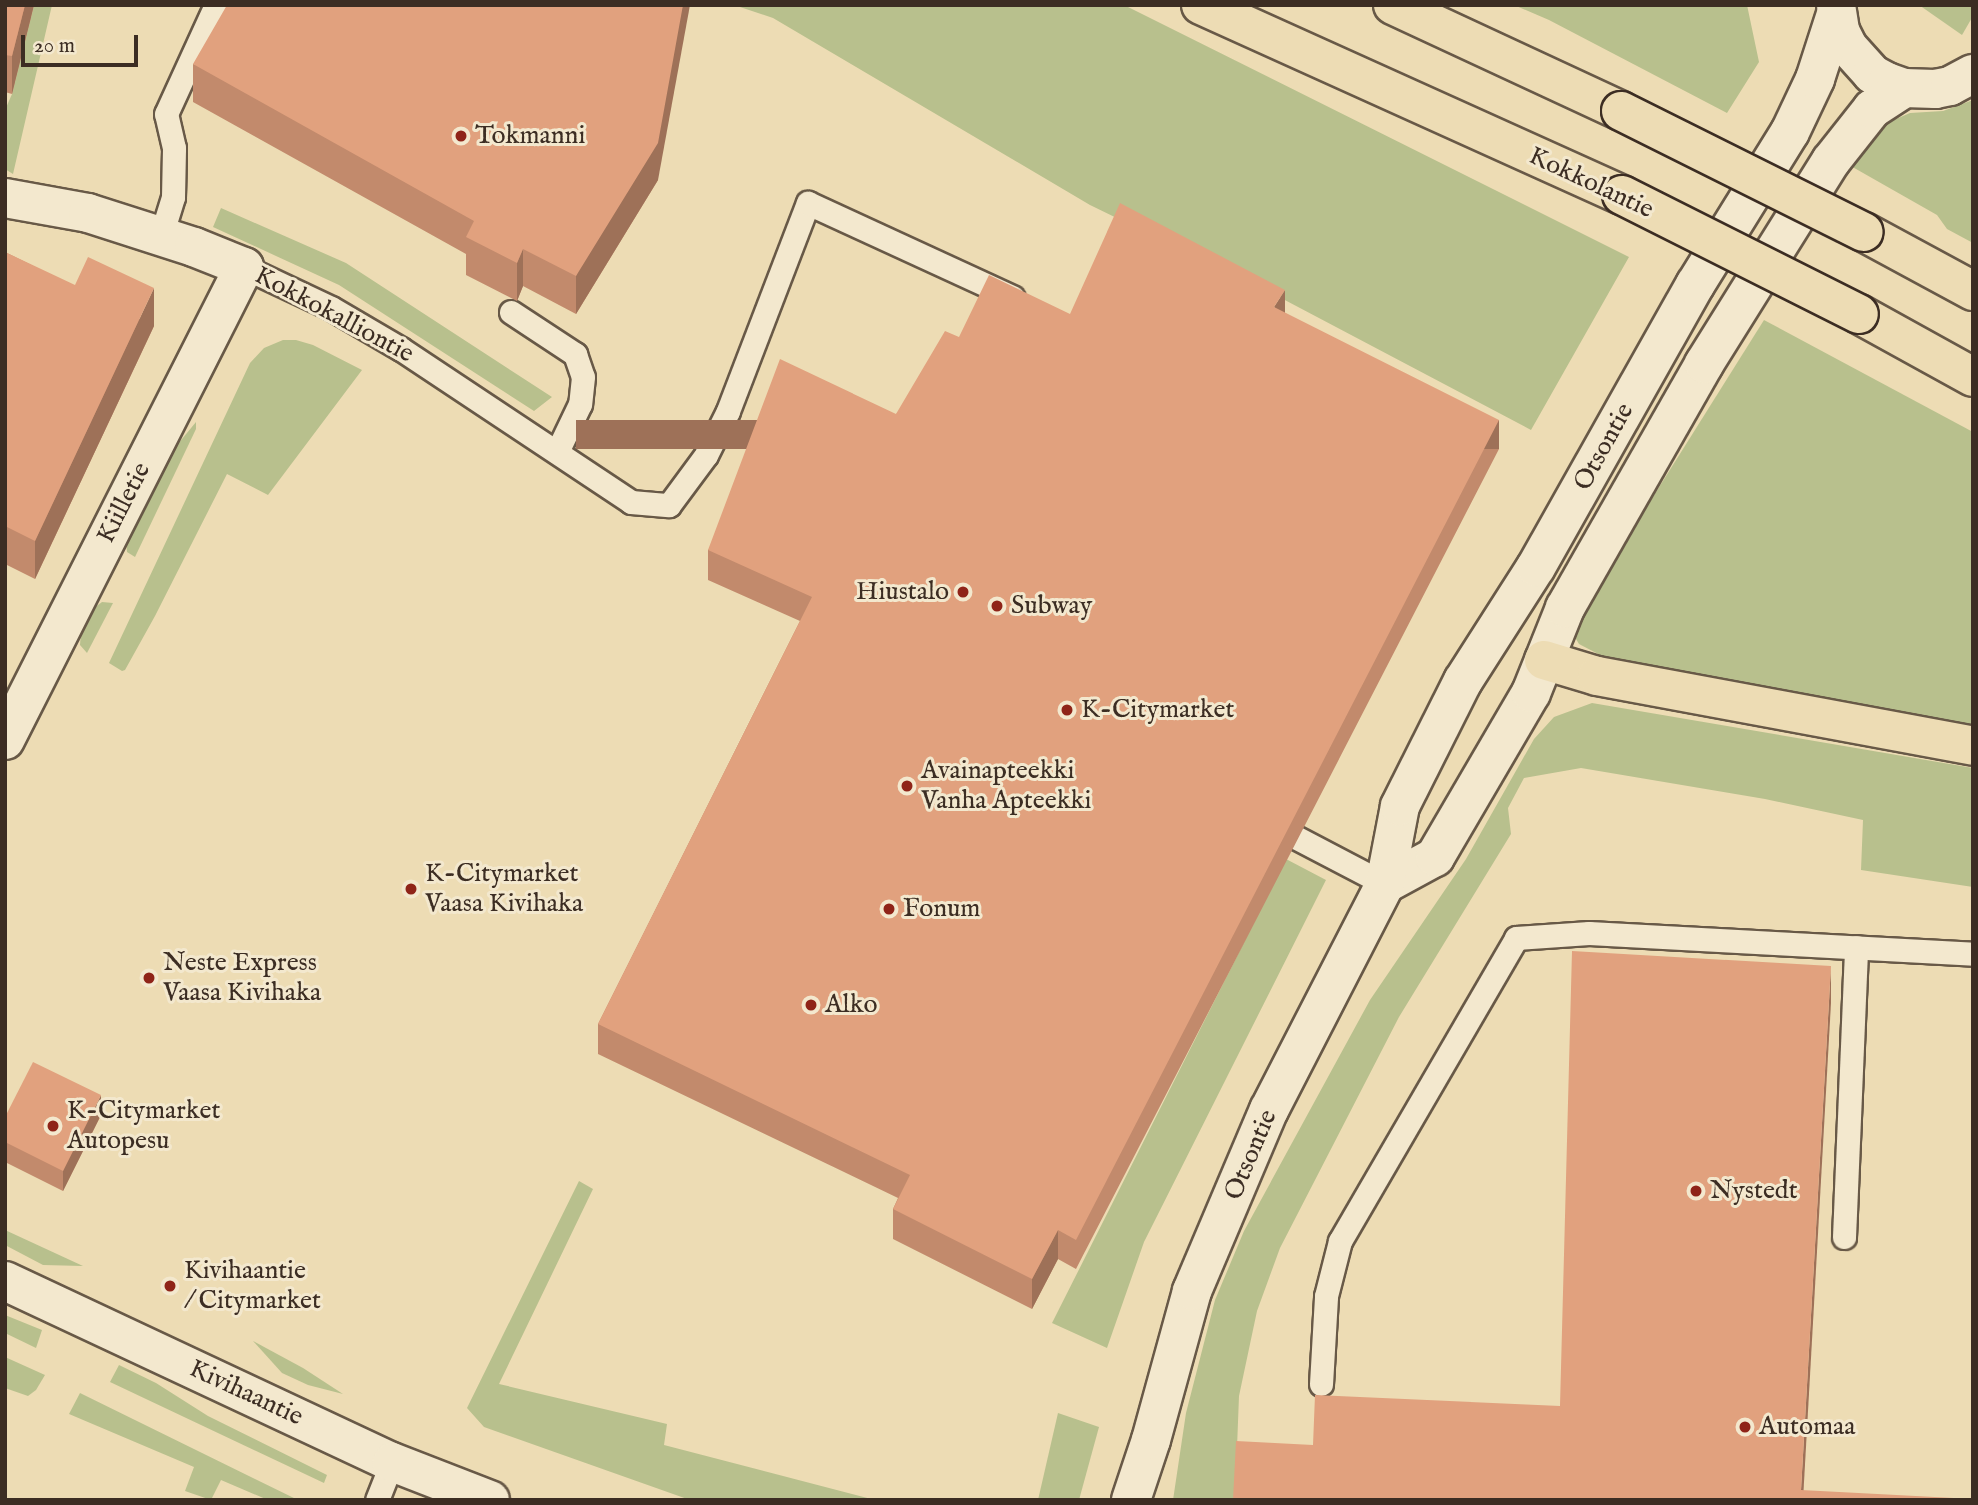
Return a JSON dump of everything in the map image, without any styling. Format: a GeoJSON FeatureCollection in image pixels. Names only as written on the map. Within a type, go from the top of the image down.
{"type":"FeatureCollection","features":[{"type":"Feature","properties":{"kind":"highway","name":"Kokkolantie"},"geometry":{"type":"LineString","coordinates":[[1200,5],[1622,195],[1859,314],[1973,377]]}},
{"type":"Feature","properties":{"kind":"highway"},"geometry":{"type":"LineString","coordinates":[[1393,5],[1620,111],[1864,232],[1973,291]]}},
{"type":"Feature","properties":{"kind":"highway"},"geometry":{"type":"LineString","coordinates":[[1544,660],[1597,676],[1973,746]]}},
{"type":"Feature","properties":{"kind":"main road"},"geometry":{"type":"LineString","coordinates":[[1836,10],[1840,31],[1858,62],[1872,74],[1904,88],[1935,89],[1950,86],[1973,74]]}},
{"type":"Feature","properties":{"kind":"main road","name":"Otsontie"},"geometry":{"type":"LineString","coordinates":[[1131,1500],[1151,1440],[1192,1292],[1269,1110],[1385,884],[1400,806],[1464,681],[1536,567],[1695,285],[1790,132],[1815,79],[1836,10]]}},
{"type":"Feature","properties":{"kind":"main road","name":"Otsontie"},"geometry":{"type":"LineString","coordinates":[[1385,884],[1434,857],[1531,693],[1565,608],[1697,376],[1831,161],[1872,109],[1904,88]]}},
{"type":"Feature","properties":{"kind":"main road","name":"Kokkokalliontie"},"geometry":{"type":"LineString","coordinates":[[5,198],[88,213],[161,236],[244,267]]}},
{"type":"Feature","properties":{"kind":"main road","name":"Kiilletie"},"geometry":{"type":"LineString","coordinates":[[5,740],[244,267]]}},
{"type":"Feature","properties":{"kind":"main road"},"geometry":{"type":"LineString","coordinates":[[1493,635],[1544,660]]}},
{"type":"Feature","properties":{"kind":"main road","name":"Kivihaantie"},"geometry":{"type":"LineString","coordinates":[[5,1281],[392,1462],[490,1500]]}},
{"type":"Feature","properties":{"kind":"main road","name":"Otsontie"},"geometry":{"type":"LineString","coordinates":[[1151,1440],[1153,1500]]}},
{"type":"Feature","properties":{"kind":"lane"},"geometry":{"type":"LineString","coordinates":[[161,236],[173,197],[174,148],[166,114],[216,5]]}},
{"type":"Feature","properties":{"kind":"lane","name":"Kokkokalliontie"},"geometry":{"type":"LineString","coordinates":[[244,267],[331,308],[401,349],[631,502],[669,505],[706,455],[728,411],[808,203],[1038,309]]}},
{"type":"Feature","properties":{"kind":"lane"},"geometry":{"type":"LineString","coordinates":[[511,312],[575,354],[583,377],[580,404],[557,452]]}},
{"type":"Feature","properties":{"kind":"lane"},"geometry":{"type":"LineString","coordinates":[[1297,838],[1385,884]]}},
{"type":"Feature","properties":{"kind":"lane"},"geometry":{"type":"LineString","coordinates":[[1321,1384],[1326,1296],[1340,1241],[1516,938],[1589,933],[1837,949],[1856,947],[1973,954]]}},
{"type":"Feature","properties":{"kind":"lane"},"geometry":{"type":"LineString","coordinates":[[1844,1237],[1856,947]]}},
{"type":"Feature","properties":{"kind":"lane"},"geometry":{"type":"LineString","coordinates":[[377,1500],[392,1462]]}},
{"type":"Feature","properties":{"kind":"green space"},"geometry":{"type":"Polygon","coordinates":[[[34,5],[52,5],[13,174],[5,169],[5,110],[12,94],[34,5]]]}},
{"type":"Feature","properties":{"kind":"green space"},"geometry":{"type":"Polygon","coordinates":[[[734,5],[1124,5],[1629,257],[1531,430],[1281,298],[1090,205],[773,18],[734,5]]]}},
{"type":"Feature","properties":{"kind":"green space"},"geometry":{"type":"Polygon","coordinates":[[[1514,5],[1747,5],[1759,62],[1727,113],[1549,20],[1514,5]]]}},
{"type":"Feature","properties":{"kind":"green space"},"geometry":{"type":"Polygon","coordinates":[[[1919,5],[1973,5],[1973,16],[1962,35],[1919,5]]]}},
{"type":"Feature","properties":{"kind":"green space"},"geometry":{"type":"Polygon","coordinates":[[[1973,100],[1973,243],[1947,229],[1937,215],[1849,165],[1882,125],[1910,113],[1943,111],[1973,100]]]}},
{"type":"Feature","properties":{"kind":"green space"},"geometry":{"type":"Polygon","coordinates":[[[221,208],[346,263],[552,397],[534,411],[339,285],[213,227],[221,208]]]}},
{"type":"Feature","properties":{"kind":"green space"},"geometry":{"type":"Polygon","coordinates":[[[1764,320],[1973,432],[1973,725],[1602,656],[1579,644],[1570,629],[1764,320]]]}},
{"type":"Feature","properties":{"kind":"green space"},"geometry":{"type":"Polygon","coordinates":[[[283,340],[296,340],[313,345],[362,370],[268,495],[227,474],[155,616],[122,671],[109,663],[250,363],[264,348],[283,340]]]}},
{"type":"Feature","properties":{"kind":"green space"},"geometry":{"type":"Polygon","coordinates":[[[196,422],[196,429],[135,557],[127,552],[126,541],[163,462],[196,422]]]}},
{"type":"Feature","properties":{"kind":"green space"},"geometry":{"type":"Polygon","coordinates":[[[102,602],[113,603],[87,653],[80,645],[81,633],[94,608],[102,602]]]}},
{"type":"Feature","properties":{"kind":"green space"},"geometry":{"type":"Polygon","coordinates":[[[1592,703],[1973,768],[1973,887],[1861,870],[1863,820],[1765,799],[1581,768],[1524,778],[1508,808],[1511,834],[1399,1017],[1280,1248],[1257,1311],[1239,1396],[1235,1500],[1173,1500],[1186,1413],[1215,1300],[1244,1231],[1370,1000],[1466,859],[1534,739],[1554,717],[1592,703]]]}},
{"type":"Feature","properties":{"kind":"green space"},"geometry":{"type":"Polygon","coordinates":[[[1286,859],[1326,880],[1144,1242],[1107,1348],[1052,1323],[1286,859]]]}},
{"type":"Feature","properties":{"kind":"green space"},"geometry":{"type":"Polygon","coordinates":[[[579,1181],[593,1189],[499,1384],[667,1424],[664,1445],[875,1500],[690,1500],[484,1427],[467,1408],[579,1181]]]}},
{"type":"Feature","properties":{"kind":"green space"},"geometry":{"type":"Polygon","coordinates":[[[5,1230],[83,1266],[43,1265],[5,1245],[5,1230]]]}},
{"type":"Feature","properties":{"kind":"green space"},"geometry":{"type":"Polygon","coordinates":[[[5,1315],[42,1330],[36,1348],[5,1333],[5,1315]]]}},
{"type":"Feature","properties":{"kind":"green space"},"geometry":{"type":"Polygon","coordinates":[[[253,1341],[303,1368],[343,1394],[308,1385],[282,1373],[253,1341]]]}},
{"type":"Feature","properties":{"kind":"green space"},"geometry":{"type":"Polygon","coordinates":[[[5,1357],[45,1375],[36,1390],[28,1396],[5,1388],[5,1357]]]}},
{"type":"Feature","properties":{"kind":"green space"},"geometry":{"type":"Polygon","coordinates":[[[119,1365],[156,1383],[208,1416],[327,1475],[324,1483],[110,1382],[119,1365]]]}},
{"type":"Feature","properties":{"kind":"green space"},"geometry":{"type":"Polygon","coordinates":[[[80,1393],[298,1500],[268,1500],[221,1480],[211,1500],[185,1491],[194,1467],[69,1414],[80,1393]]]}},
{"type":"Feature","properties":{"kind":"green space"},"geometry":{"type":"Polygon","coordinates":[[[1058,1413],[1099,1427],[1079,1500],[1038,1500],[1058,1413]]]}},
{"type":"Feature","properties":{"kind":"building"},"geometry":{"type":"Polygon","coordinates":[[[5,5],[25,5],[12,56],[5,55],[5,5]]]}},
{"type":"Feature","properties":{"kind":"building","name":"Tokmanni"},"geometry":{"type":"Polygon","coordinates":[[[227,5],[683,5],[658,143],[576,276],[523,249],[517,263],[466,237],[474,221],[193,64],[227,5]]]}},
{"type":"Feature","properties":{"kind":"building","name":"K-Citymarket"},"geometry":{"type":"Polygon","coordinates":[[[1120,203],[1285,290],[1274,307],[1499,420],[1076,1240],[1058,1230],[1032,1279],[893,1209],[910,1175],[598,1024],[812,597],[708,550],[780,359],[896,414],[945,331],[959,337],[989,275],[1070,314],[1120,203]]]}},
{"type":"Feature","properties":{"kind":"building"},"geometry":{"type":"Polygon","coordinates":[[[5,252],[75,285],[88,257],[154,288],[35,541],[5,526],[5,252]]]}},
{"type":"Feature","properties":{"kind":"building"},"geometry":{"type":"Polygon","coordinates":[[[1572,951],[1831,966],[1801,1490],[1973,1500],[1233,1500],[1236,1441],[1313,1445],[1315,1395],[1560,1406],[1572,951]]]}},
{"type":"Feature","properties":{"kind":"building","name":"K-Citymarket Autopesu"},"geometry":{"type":"Polygon","coordinates":[[[33,1062],[101,1095],[63,1171],[5,1142],[5,1117],[33,1062]]]}},
{"type":"Feature","properties":{"kind":"place","name":"Tokmanni"},"geometry":{"type":"Point","coordinates":[461,136]}},
{"type":"Feature","properties":{"kind":"place","name":"Hiustalo"},"geometry":{"type":"Point","coordinates":[963,592]}},
{"type":"Feature","properties":{"kind":"place","name":"Subway"},"geometry":{"type":"Point","coordinates":[997,606]}},
{"type":"Feature","properties":{"kind":"place","name":"K-Citymarket"},"geometry":{"type":"Point","coordinates":[1067,710]}},
{"type":"Feature","properties":{"kind":"place","name":"Avainapteekki Vanha Apteekki"},"geometry":{"type":"Point","coordinates":[907,786]}},
{"type":"Feature","properties":{"kind":"place","name":"K-Citymarket Vaasa Kivihaka"},"geometry":{"type":"Point","coordinates":[411,889]}},
{"type":"Feature","properties":{"kind":"place","name":"Fonum"},"geometry":{"type":"Point","coordinates":[889,909]}},
{"type":"Feature","properties":{"kind":"place","name":"Neste Express Vaasa Kivihaka"},"geometry":{"type":"Point","coordinates":[149,978]}},
{"type":"Feature","properties":{"kind":"place","name":"Alko"},"geometry":{"type":"Point","coordinates":[811,1005]}},
{"type":"Feature","properties":{"kind":"place","name":"K-Citymarket Autopesu"},"geometry":{"type":"Point","coordinates":[53,1126]}},
{"type":"Feature","properties":{"kind":"place","name":"Nystedt"},"geometry":{"type":"Point","coordinates":[1696,1191]}},
{"type":"Feature","properties":{"kind":"place","name":"Kivihaantie / Citymarket"},"geometry":{"type":"Point","coordinates":[170,1286]}},
{"type":"Feature","properties":{"kind":"place","name":"Automaa"},"geometry":{"type":"Point","coordinates":[1745,1427]}}]}
